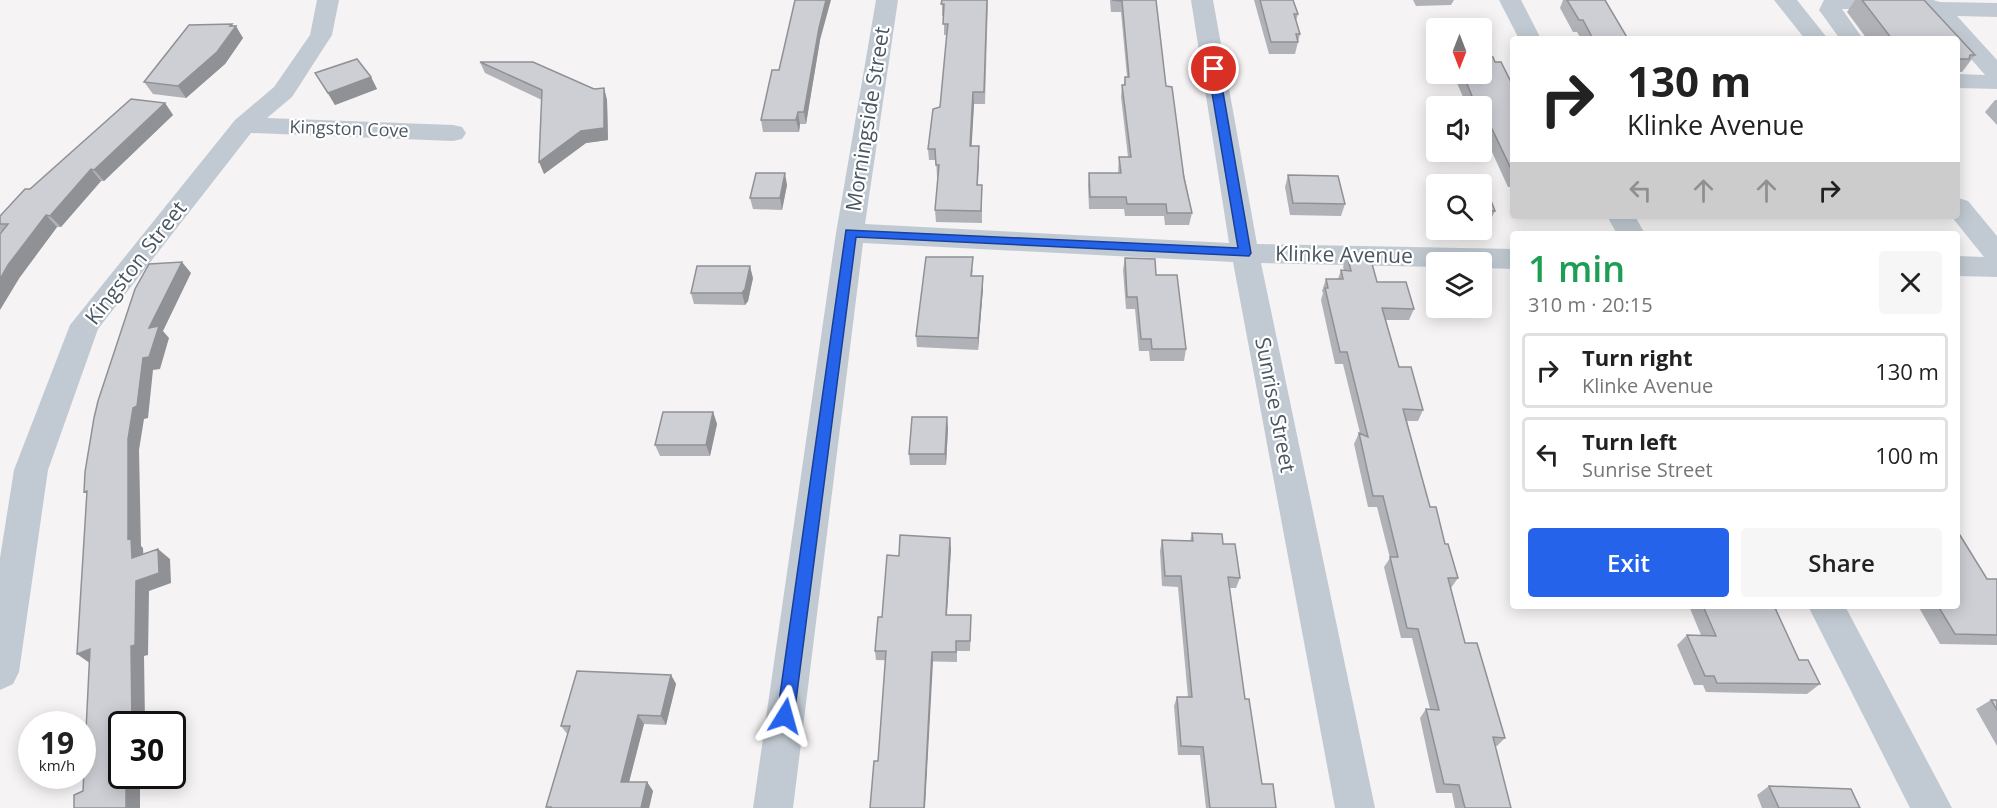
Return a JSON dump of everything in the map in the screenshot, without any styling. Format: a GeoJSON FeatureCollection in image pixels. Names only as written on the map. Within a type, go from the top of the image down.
{"type":"FeatureCollection","features":[{"type":"Feature","properties":{"kind":"street","name":"Kingston Street"},"geometry":{"type":"LineString","coordinates":[[0,672],[31,470],[85,325],[244,126],[290,83],[321,35],[328,0]]}},
{"type":"Feature","properties":{"kind":"street","name":"Morningside Street"},"geometry":{"type":"LineString","coordinates":[[773,808],[850,233],[887,0]]}},
{"type":"Feature","properties":{"kind":"street","name":"Sunrise Street"},"geometry":{"type":"LineString","coordinates":[[1202,0],[1245,253],[1355,808]]}},
{"type":"Feature","properties":{"kind":"street"},"geometry":{"type":"LineString","coordinates":[[1510,0],[1528,36]]}},
{"type":"Feature","properties":{"kind":"street"},"geometry":{"type":"LineString","coordinates":[[1785,0],[1815,36]]}},
{"type":"Feature","properties":{"kind":"street"},"geometry":{"type":"LineString","coordinates":[[1990,0],[1997,8]]}},
{"type":"Feature","properties":{"kind":"street"},"geometry":{"type":"LineString","coordinates":[[1850,36],[1830,10],[1834,2],[1917,2],[1938,9],[1997,8]]}},
{"type":"Feature","properties":{"kind":"street"},"geometry":{"type":"LineString","coordinates":[[1938,9],[1997,74]]}},
{"type":"Feature","properties":{"kind":"street"},"geometry":{"type":"LineString","coordinates":[[1960,81],[1997,82]]}},
{"type":"Feature","properties":{"kind":"street","name":"Kingston Cove"},"geometry":{"type":"LineString","coordinates":[[244,126],[453,133]]}},
{"type":"Feature","properties":{"kind":"street"},"geometry":{"type":"LineString","coordinates":[[1960,209],[1997,254]]}},
{"type":"Feature","properties":{"kind":"street","name":"Klinke Avenue"},"geometry":{"type":"LineString","coordinates":[[850,233],[1245,253],[1510,260]]}},
{"type":"Feature","properties":{"kind":"street"},"geometry":{"type":"LineString","coordinates":[[1960,267],[1997,267]]}},
{"type":"Feature","properties":{"kind":"street"},"geometry":{"type":"LineString","coordinates":[[1828,609],[1932,808]]}},
{"type":"Feature","properties":{"kind":"building"},"geometry":{"type":"Polygon","coordinates":[[[795,0],[826,0],[804,112],[798,112],[796,120],[761,120],[772,70],[779,70],[795,0]]]}},
{"type":"Feature","properties":{"kind":"building"},"geometry":{"type":"Polygon","coordinates":[[[942,0],[987,0],[984,92],[973,92],[970,146],[979,146],[977,185],[982,185],[981,211],[935,210],[939,165],[936,165],[935,149],[928,149],[933,109],[940,107],[948,24],[943,24],[944,4],[941,4],[942,0]]]}},
{"type":"Feature","properties":{"kind":"building"},"geometry":{"type":"Polygon","coordinates":[[[1112,0],[1156,0],[1166,86],[1172,87],[1184,178],[1192,213],[1167,213],[1166,204],[1127,204],[1126,197],[1090,197],[1089,173],[1121,173],[1119,157],[1131,157],[1122,85],[1125,85],[1125,77],[1129,77],[1122,1],[1112,0]]]}},
{"type":"Feature","properties":{"kind":"building"},"geometry":{"type":"Polygon","coordinates":[[[1260,0],[1293,0],[1298,14],[1294,14],[1300,34],[1296,34],[1298,42],[1271,42],[1260,0]]]}},
{"type":"Feature","properties":{"kind":"building"},"geometry":{"type":"Polygon","coordinates":[[[1567,0],[1605,0],[1626,36],[1591,36],[1583,20],[1579,20],[1567,0]]]}},
{"type":"Feature","properties":{"kind":"building"},"geometry":{"type":"Polygon","coordinates":[[[1862,0],[1924,0],[1957,36],[1890,36],[1862,0]]]}},
{"type":"Feature","properties":{"kind":"building"},"geometry":{"type":"Polygon","coordinates":[[[232,24],[230,26],[236,26],[217,52],[178,86],[144,82],[189,25],[232,24]]]}},
{"type":"Feature","properties":{"kind":"building"},"geometry":{"type":"Polygon","coordinates":[[[1960,39],[1975,55],[1970,55],[1969,59],[1960,59],[1960,39]]]}},
{"type":"Feature","properties":{"kind":"building"},"geometry":{"type":"Polygon","coordinates":[[[1492,57],[1495,62],[1501,62],[1510,80],[1510,167],[1492,129],[1492,96],[1472,96],[1467,84],[1492,84],[1492,57]]]}},
{"type":"Feature","properties":{"kind":"building"},"geometry":{"type":"Polygon","coordinates":[[[357,59],[371,77],[328,93],[315,73],[357,59]]]}},
{"type":"Feature","properties":{"kind":"building"},"geometry":{"type":"Polygon","coordinates":[[[480,62],[533,62],[594,89],[604,88],[604,128],[581,131],[539,162],[542,90],[480,62]]]}},
{"type":"Feature","properties":{"kind":"building"},"geometry":{"type":"Polygon","coordinates":[[[131,99],[165,103],[94,170],[91,169],[50,216],[46,215],[0,279],[0,234],[8,224],[0,224],[0,216],[25,189],[30,189],[131,99]]]}},
{"type":"Feature","properties":{"kind":"building"},"geometry":{"type":"Polygon","coordinates":[[[756,173],[785,173],[780,198],[750,198],[756,173]]]}},
{"type":"Feature","properties":{"kind":"building"},"geometry":{"type":"Polygon","coordinates":[[[1288,175],[1338,176],[1345,204],[1293,203],[1288,175]]]}},
{"type":"Feature","properties":{"kind":"building"},"geometry":{"type":"Polygon","coordinates":[[[1347,255],[1370,256],[1377,282],[1406,282],[1414,309],[1382,308],[1399,367],[1411,367],[1423,410],[1403,409],[1430,507],[1436,507],[1445,544],[1448,544],[1458,578],[1448,578],[1465,643],[1477,643],[1505,738],[1493,737],[1511,808],[1465,808],[1459,785],[1444,784],[1426,709],[1439,710],[1418,629],[1407,628],[1390,557],[1398,557],[1383,496],[1373,496],[1359,433],[1368,437],[1347,352],[1340,352],[1325,288],[1328,288],[1326,279],[1343,279],[1341,270],[1351,271],[1347,255]]]}},
{"type":"Feature","properties":{"kind":"building"},"geometry":{"type":"Polygon","coordinates":[[[926,257],[973,257],[971,276],[983,276],[978,338],[916,336],[926,257]]]}},
{"type":"Feature","properties":{"kind":"building"},"geometry":{"type":"Polygon","coordinates":[[[1125,258],[1155,259],[1156,275],[1177,275],[1186,349],[1152,349],[1151,339],[1141,339],[1137,297],[1127,297],[1125,258]]]}},
{"type":"Feature","properties":{"kind":"building"},"geometry":{"type":"Polygon","coordinates":[[[182,262],[149,328],[159,326],[149,357],[143,358],[137,406],[133,408],[128,439],[128,539],[131,538],[132,558],[158,549],[159,573],[136,581],[135,645],[131,646],[132,711],[108,711],[108,789],[126,789],[126,808],[74,808],[74,795],[83,789],[96,789],[96,711],[87,711],[90,649],[77,654],[87,491],[84,492],[85,472],[98,401],[135,289],[149,264],[182,262]]]}},
{"type":"Feature","properties":{"kind":"building"},"geometry":{"type":"Polygon","coordinates":[[[697,266],[750,266],[745,289],[742,293],[691,293],[697,266]]]}},
{"type":"Feature","properties":{"kind":"building"},"geometry":{"type":"Polygon","coordinates":[[[663,412],[713,412],[706,445],[655,445],[663,412]]]}},
{"type":"Feature","properties":{"kind":"building"},"geometry":{"type":"Polygon","coordinates":[[[912,417],[947,417],[945,454],[909,454],[912,417]]]}},
{"type":"Feature","properties":{"kind":"building"},"geometry":{"type":"Polygon","coordinates":[[[1192,533],[1222,534],[1223,544],[1235,544],[1240,578],[1228,577],[1245,699],[1249,699],[1262,784],[1273,784],[1276,808],[1210,808],[1203,747],[1181,746],[1177,697],[1192,697],[1181,576],[1165,576],[1162,540],[1193,541],[1192,533]]]}},
{"type":"Feature","properties":{"kind":"building"},"geometry":{"type":"Polygon","coordinates":[[[900,535],[950,538],[946,615],[971,615],[970,641],[956,641],[956,652],[932,652],[924,808],[870,808],[874,761],[878,761],[886,651],[875,651],[878,617],[882,617],[887,555],[899,556],[900,535]]]}},
{"type":"Feature","properties":{"kind":"building"},"geometry":{"type":"Polygon","coordinates":[[[1960,535],[1987,579],[1997,579],[1997,635],[1955,634],[1940,609],[1960,609],[1960,535]]]}},
{"type":"Feature","properties":{"kind":"building"},"geometry":{"type":"Polygon","coordinates":[[[1704,609],[1775,609],[1799,660],[1808,660],[1820,684],[1717,683],[1714,676],[1705,676],[1687,635],[1716,636],[1704,609]]]}},
{"type":"Feature","properties":{"kind":"building"},"geometry":{"type":"Polygon","coordinates":[[[577,671],[671,675],[661,716],[638,715],[621,782],[647,782],[641,808],[546,807],[570,726],[561,726],[577,671]]]}},
{"type":"Feature","properties":{"kind":"building"},"geometry":{"type":"Polygon","coordinates":[[[1991,700],[1997,700],[1997,710],[1991,700]]]}},
{"type":"Feature","properties":{"kind":"building"},"geometry":{"type":"Polygon","coordinates":[[[1769,786],[1851,789],[1860,808],[1779,808],[1769,786]]]}},
{"type":"Feature","properties":{"kind":"route"},"geometry":{"type":"LineString","coordinates":[[785,716],[850,233],[1245,253],[1214,69]]}}]}
